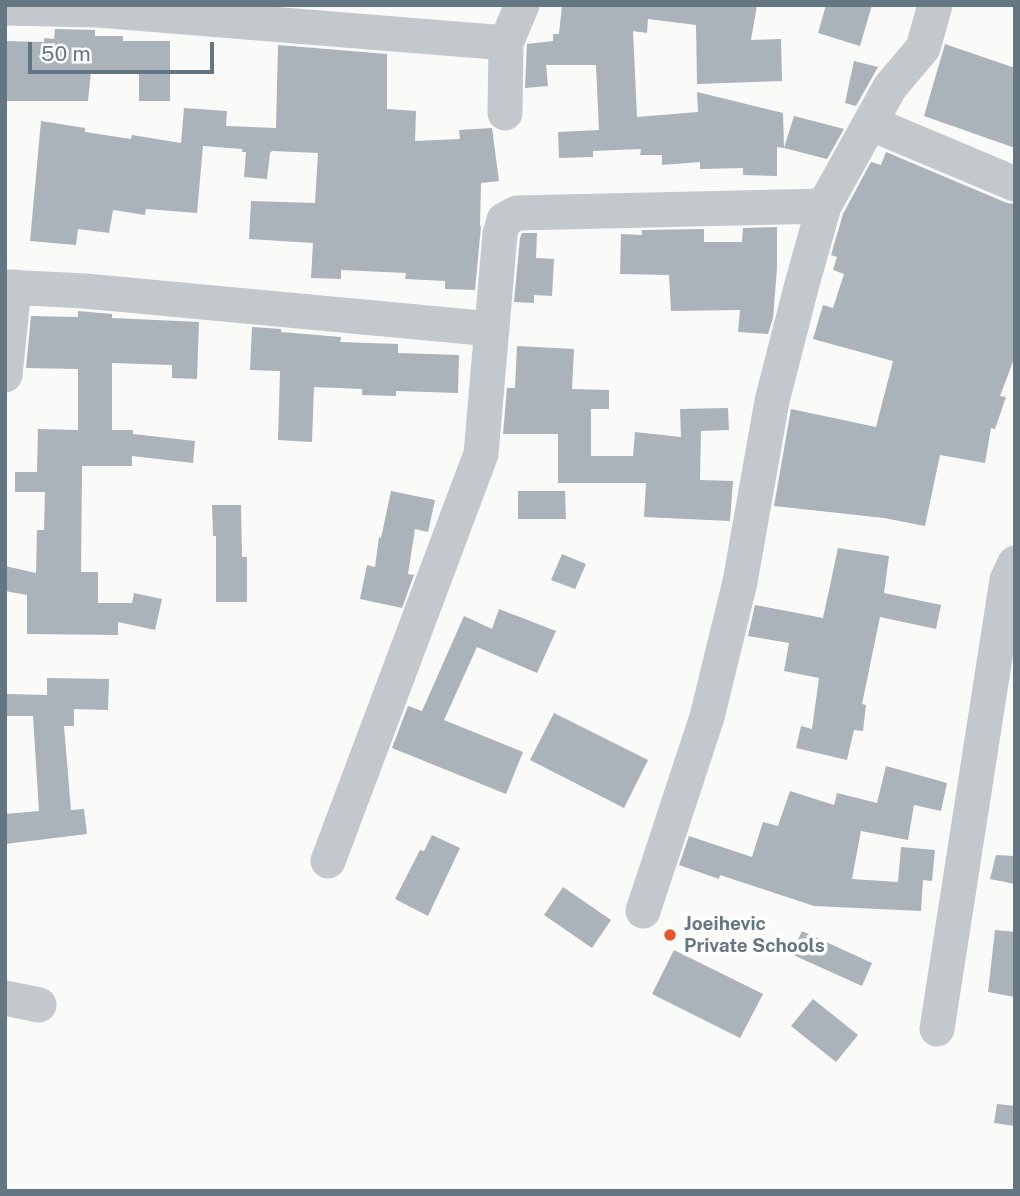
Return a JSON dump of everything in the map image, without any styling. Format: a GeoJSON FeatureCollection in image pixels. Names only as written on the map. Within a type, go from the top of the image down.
{"type":"FeatureCollection","features":[{"type":"Feature","properties":{"kind":"street"},"geometry":{"type":"LineString","coordinates":[[505,113],[506,43],[522,5]]}},
{"type":"Feature","properties":{"kind":"street"},"geometry":{"type":"LineString","coordinates":[[643,911],[707,718],[740,582],[772,401],[824,206],[890,86],[923,48],[935,5]]}},
{"type":"Feature","properties":{"kind":"street"},"geometry":{"type":"LineString","coordinates":[[5,8],[98,10],[506,43]]}},
{"type":"Feature","properties":{"kind":"street"},"geometry":{"type":"LineString","coordinates":[[870,123],[1015,184]]}},
{"type":"Feature","properties":{"kind":"street"},"geometry":{"type":"LineString","coordinates":[[328,861],[481,454],[499,234],[504,220],[517,213],[824,206]]}},
{"type":"Feature","properties":{"kind":"street"},"geometry":{"type":"LineString","coordinates":[[5,375],[9,287],[85,291],[492,329]]}},
{"type":"Feature","properties":{"kind":"street"},"geometry":{"type":"LineString","coordinates":[[937,1029],[1007,580],[1015,563]]}},
{"type":"Feature","properties":{"kind":"building"},"geometry":{"type":"Polygon","coordinates":[[[562,5],[757,5],[751,40],[781,39],[782,81],[697,84],[696,25],[648,19],[647,33],[633,31],[637,117],[698,112],[697,92],[783,113],[784,148],[777,147],[777,176],[743,175],[743,168],[700,169],[700,162],[662,165],[662,155],[640,155],[641,149],[593,151],[593,157],[559,158],[558,132],[599,130],[596,65],[546,65],[548,86],[525,88],[527,44],[553,41],[553,34],[559,34],[562,5]]]}},
{"type":"Feature","properties":{"kind":"building"},"geometry":{"type":"Polygon","coordinates":[[[826,5],[872,5],[860,46],[818,33],[826,5]]]}},
{"type":"Feature","properties":{"kind":"building"},"geometry":{"type":"Polygon","coordinates":[[[55,29],[95,30],[95,36],[123,36],[123,41],[170,41],[170,101],[139,101],[139,72],[91,72],[88,101],[5,101],[5,41],[44,42],[44,38],[54,39],[55,29]]]}},
{"type":"Feature","properties":{"kind":"building"},"geometry":{"type":"Polygon","coordinates":[[[945,44],[1015,68],[1015,148],[924,116],[945,44]]]}},
{"type":"Feature","properties":{"kind":"building"},"geometry":{"type":"Polygon","coordinates":[[[278,45],[387,54],[387,109],[416,111],[415,141],[460,139],[459,130],[492,128],[499,181],[481,183],[481,226],[475,290],[445,289],[445,281],[405,279],[406,273],[341,270],[341,279],[311,278],[313,243],[249,239],[251,201],[315,203],[318,153],[272,151],[267,179],[244,177],[246,152],[242,152],[242,149],[203,146],[197,213],[146,209],[145,215],[113,210],[109,233],[78,229],[76,245],[30,241],[41,121],[85,128],[85,132],[131,139],[132,135],[181,143],[184,108],[227,111],[226,126],[276,128],[278,45]]]}},
{"type":"Feature","properties":{"kind":"building"},"geometry":{"type":"Polygon","coordinates":[[[854,61],[878,67],[856,106],[845,103],[854,61]]]}},
{"type":"Feature","properties":{"kind":"building"},"geometry":{"type":"Polygon","coordinates":[[[794,116],[844,129],[827,159],[784,148],[794,116]]]}},
{"type":"Feature","properties":{"kind":"building"},"geometry":{"type":"Polygon","coordinates":[[[886,152],[1015,204],[1015,356],[1000,396],[1006,397],[995,429],[991,428],[985,463],[940,455],[925,526],[884,518],[774,506],[791,409],[876,427],[893,361],[813,339],[823,305],[833,308],[844,274],[833,270],[837,257],[831,255],[843,214],[871,162],[881,165],[886,152]]]}},
{"type":"Feature","properties":{"kind":"building"},"geometry":{"type":"Polygon","coordinates":[[[777,227],[773,318],[768,334],[738,332],[740,310],[671,311],[669,275],[620,274],[621,234],[642,235],[642,230],[704,229],[704,242],[742,242],[743,228],[777,227]]]}},
{"type":"Feature","properties":{"kind":"building"},"geometry":{"type":"Polygon","coordinates":[[[522,233],[537,233],[536,258],[554,259],[552,296],[534,295],[534,303],[514,302],[522,233]]]}},
{"type":"Feature","properties":{"kind":"building"},"geometry":{"type":"Polygon","coordinates":[[[78,311],[112,314],[112,318],[199,322],[197,379],[172,378],[172,365],[112,363],[112,430],[133,430],[133,434],[195,441],[193,463],[132,456],[132,466],[82,466],[81,572],[98,572],[98,603],[132,603],[134,593],[162,599],[155,630],[118,622],[118,635],[27,634],[27,595],[5,591],[5,566],[36,573],[37,530],[44,530],[45,492],[15,492],[15,472],[37,472],[38,429],[78,430],[78,369],[26,368],[31,316],[78,317],[78,311]]]}},
{"type":"Feature","properties":{"kind":"building"},"geometry":{"type":"Polygon","coordinates":[[[252,327],[341,337],[340,342],[398,344],[398,353],[459,355],[458,393],[396,391],[396,396],[362,395],[362,389],[314,387],[312,442],[278,440],[280,371],[250,370],[252,327]]]}},
{"type":"Feature","properties":{"kind":"building"},"geometry":{"type":"Polygon","coordinates":[[[517,346],[574,349],[572,389],[609,390],[609,409],[591,409],[591,456],[633,456],[635,432],[681,437],[680,409],[728,408],[729,430],[701,431],[700,480],[733,481],[730,521],[644,517],[646,483],[558,483],[558,434],[503,434],[507,388],[515,388],[517,346]]]}},
{"type":"Feature","properties":{"kind":"building"},"geometry":{"type":"Polygon","coordinates":[[[391,491],[435,500],[428,532],[415,529],[408,574],[414,575],[402,608],[360,599],[367,565],[375,567],[379,537],[381,538],[391,491]]]}},
{"type":"Feature","properties":{"kind":"building"},"geometry":{"type":"Polygon","coordinates":[[[518,491],[565,491],[566,519],[518,519],[518,491]]]}},
{"type":"Feature","properties":{"kind":"building"},"geometry":{"type":"Polygon","coordinates":[[[212,505],[241,505],[242,557],[247,557],[247,602],[216,602],[216,536],[213,536],[212,505]]]}},
{"type":"Feature","properties":{"kind":"building"},"geometry":{"type":"Polygon","coordinates":[[[838,548],[889,556],[884,593],[941,605],[936,629],[880,617],[862,704],[866,705],[863,731],[854,730],[847,760],[796,748],[801,726],[812,729],[819,678],[784,671],[789,643],[748,636],[755,605],[823,618],[838,548]]]}},
{"type":"Feature","properties":{"kind":"building"},"geometry":{"type":"Polygon","coordinates":[[[562,554],[586,564],[575,589],[551,580],[562,554]]]}},
{"type":"Feature","properties":{"kind":"building"},"geometry":{"type":"Polygon","coordinates":[[[499,609],[556,631],[537,673],[477,647],[444,720],[523,752],[506,794],[392,748],[408,706],[422,711],[464,616],[492,629],[499,609]]]}},
{"type":"Feature","properties":{"kind":"building"},"geometry":{"type":"Polygon","coordinates":[[[47,678],[109,679],[108,710],[74,709],[74,726],[64,726],[71,810],[84,809],[87,834],[5,844],[5,814],[39,811],[33,716],[6,716],[7,694],[47,695],[47,678]]]}},
{"type":"Feature","properties":{"kind":"building"},"geometry":{"type":"Polygon","coordinates":[[[554,713],[648,760],[624,808],[530,760],[554,713]]]}},
{"type":"Feature","properties":{"kind":"building"},"geometry":{"type":"Polygon","coordinates":[[[886,766],[947,783],[941,811],[914,805],[908,840],[861,831],[852,879],[898,882],[901,847],[935,850],[932,881],[923,880],[921,911],[814,906],[720,875],[719,879],[679,865],[689,836],[752,857],[763,822],[778,826],[790,791],[834,805],[837,793],[877,803],[886,766]]]}},
{"type":"Feature","properties":{"kind":"building"},"geometry":{"type":"Polygon","coordinates":[[[432,835],[460,848],[428,916],[395,899],[420,850],[424,851],[432,835]]]}},
{"type":"Feature","properties":{"kind":"building"},"geometry":{"type":"Polygon","coordinates":[[[996,855],[1015,856],[1015,884],[990,879],[996,855]]]}},
{"type":"Feature","properties":{"kind":"building"},"geometry":{"type":"Polygon","coordinates":[[[563,887],[611,920],[592,948],[544,915],[563,887]]]}},
{"type":"Feature","properties":{"kind":"building"},"geometry":{"type":"Polygon","coordinates":[[[995,930],[1015,932],[1015,997],[988,992],[995,930]]]}},
{"type":"Feature","properties":{"kind":"building"},"geometry":{"type":"Polygon","coordinates":[[[802,931],[872,963],[862,986],[791,954],[802,931]]]}},
{"type":"Feature","properties":{"kind":"building"},"geometry":{"type":"Polygon","coordinates":[[[674,950],[763,994],[740,1038],[652,994],[674,950]]]}},
{"type":"Feature","properties":{"kind":"building"},"geometry":{"type":"Polygon","coordinates":[[[813,999],[858,1035],[836,1062],[791,1026],[813,999]]]}},
{"type":"Feature","properties":{"kind":"building"},"geometry":{"type":"Polygon","coordinates":[[[997,1104],[1015,1106],[1015,1126],[994,1123],[997,1104]]]}},
{"type":"Feature","properties":{"kind":"place","name":"Joeihevic Private Schools"},"geometry":{"type":"Point","coordinates":[670,935]}}]}
